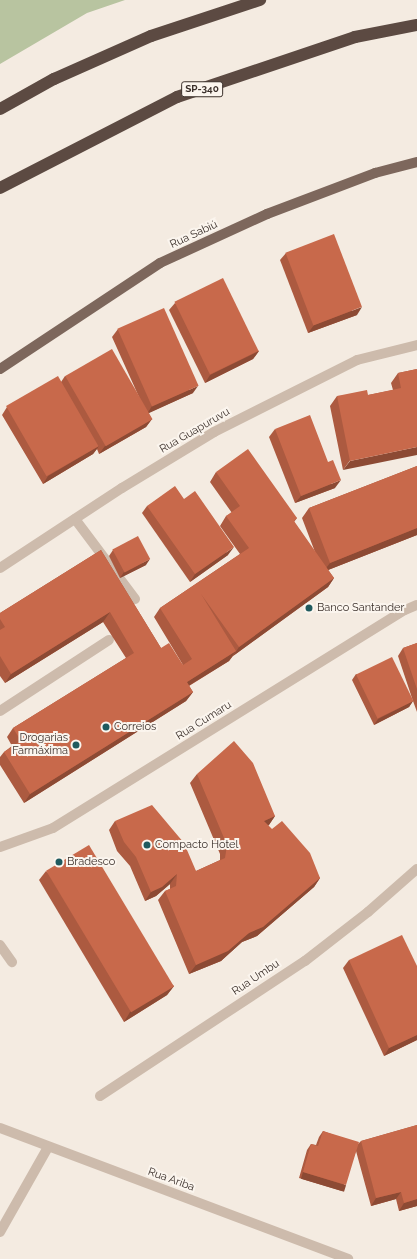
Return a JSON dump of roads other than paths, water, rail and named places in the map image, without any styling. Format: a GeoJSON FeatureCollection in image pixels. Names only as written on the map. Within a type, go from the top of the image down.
{"type":"FeatureCollection","features":[{"type":"Feature","properties":{"kind":"highway"},"geometry":{"type":"LineString","coordinates":[[0,110],[54,79],[151,36],[260,0]]}},
{"type":"Feature","properties":{"kind":"highway","name":"SP-340"},"geometry":{"type":"LineString","coordinates":[[0,188],[177,97],[355,37],[417,25]]}},
{"type":"Feature","properties":{"kind":"main road","name":"Rua Sabiú"},"geometry":{"type":"LineString","coordinates":[[0,368],[160,263],[267,214],[375,173],[417,162]]}},
{"type":"Feature","properties":{"kind":"street","name":"Rua Guapuruvu"},"geometry":{"type":"LineString","coordinates":[[0,568],[214,432],[357,360],[417,345]]}},
{"type":"Feature","properties":{"kind":"street"},"geometry":{"type":"LineString","coordinates":[[76,519],[135,599]]}},
{"type":"Feature","properties":{"kind":"street","name":"Rua Cumaru"},"geometry":{"type":"LineString","coordinates":[[0,847],[54,828],[405,610],[417,605]]}},
{"type":"Feature","properties":{"kind":"street"},"geometry":{"type":"LineString","coordinates":[[0,711],[109,640]]}},
{"type":"Feature","properties":{"kind":"street","name":"Rua Umbu"},"geometry":{"type":"LineString","coordinates":[[100,1096],[305,960],[368,912],[417,869]]}},
{"type":"Feature","properties":{"kind":"street"},"geometry":{"type":"LineString","coordinates":[[0,945],[12,962]]}},
{"type":"Feature","properties":{"kind":"street","name":"Rua Ariba"},"geometry":{"type":"LineString","coordinates":[[0,1128],[336,1256],[348,1259]]}},
{"type":"Feature","properties":{"kind":"street"},"geometry":{"type":"LineString","coordinates":[[0,1232],[48,1147]]}},
{"type":"Feature","properties":{"kind":"place","name":"Banco Santander"},"geometry":{"type":"Point","coordinates":[309,608]}},
{"type":"Feature","properties":{"kind":"place","name":"Correios"},"geometry":{"type":"Point","coordinates":[106,727]}},
{"type":"Feature","properties":{"kind":"place","name":"Drogarias Farmáxima"},"geometry":{"type":"Point","coordinates":[76,745]}},
{"type":"Feature","properties":{"kind":"place","name":"Compacto Hotel"},"geometry":{"type":"Point","coordinates":[147,845]}},
{"type":"Feature","properties":{"kind":"place","name":"Bradesco"},"geometry":{"type":"Point","coordinates":[59,862]}}]}
